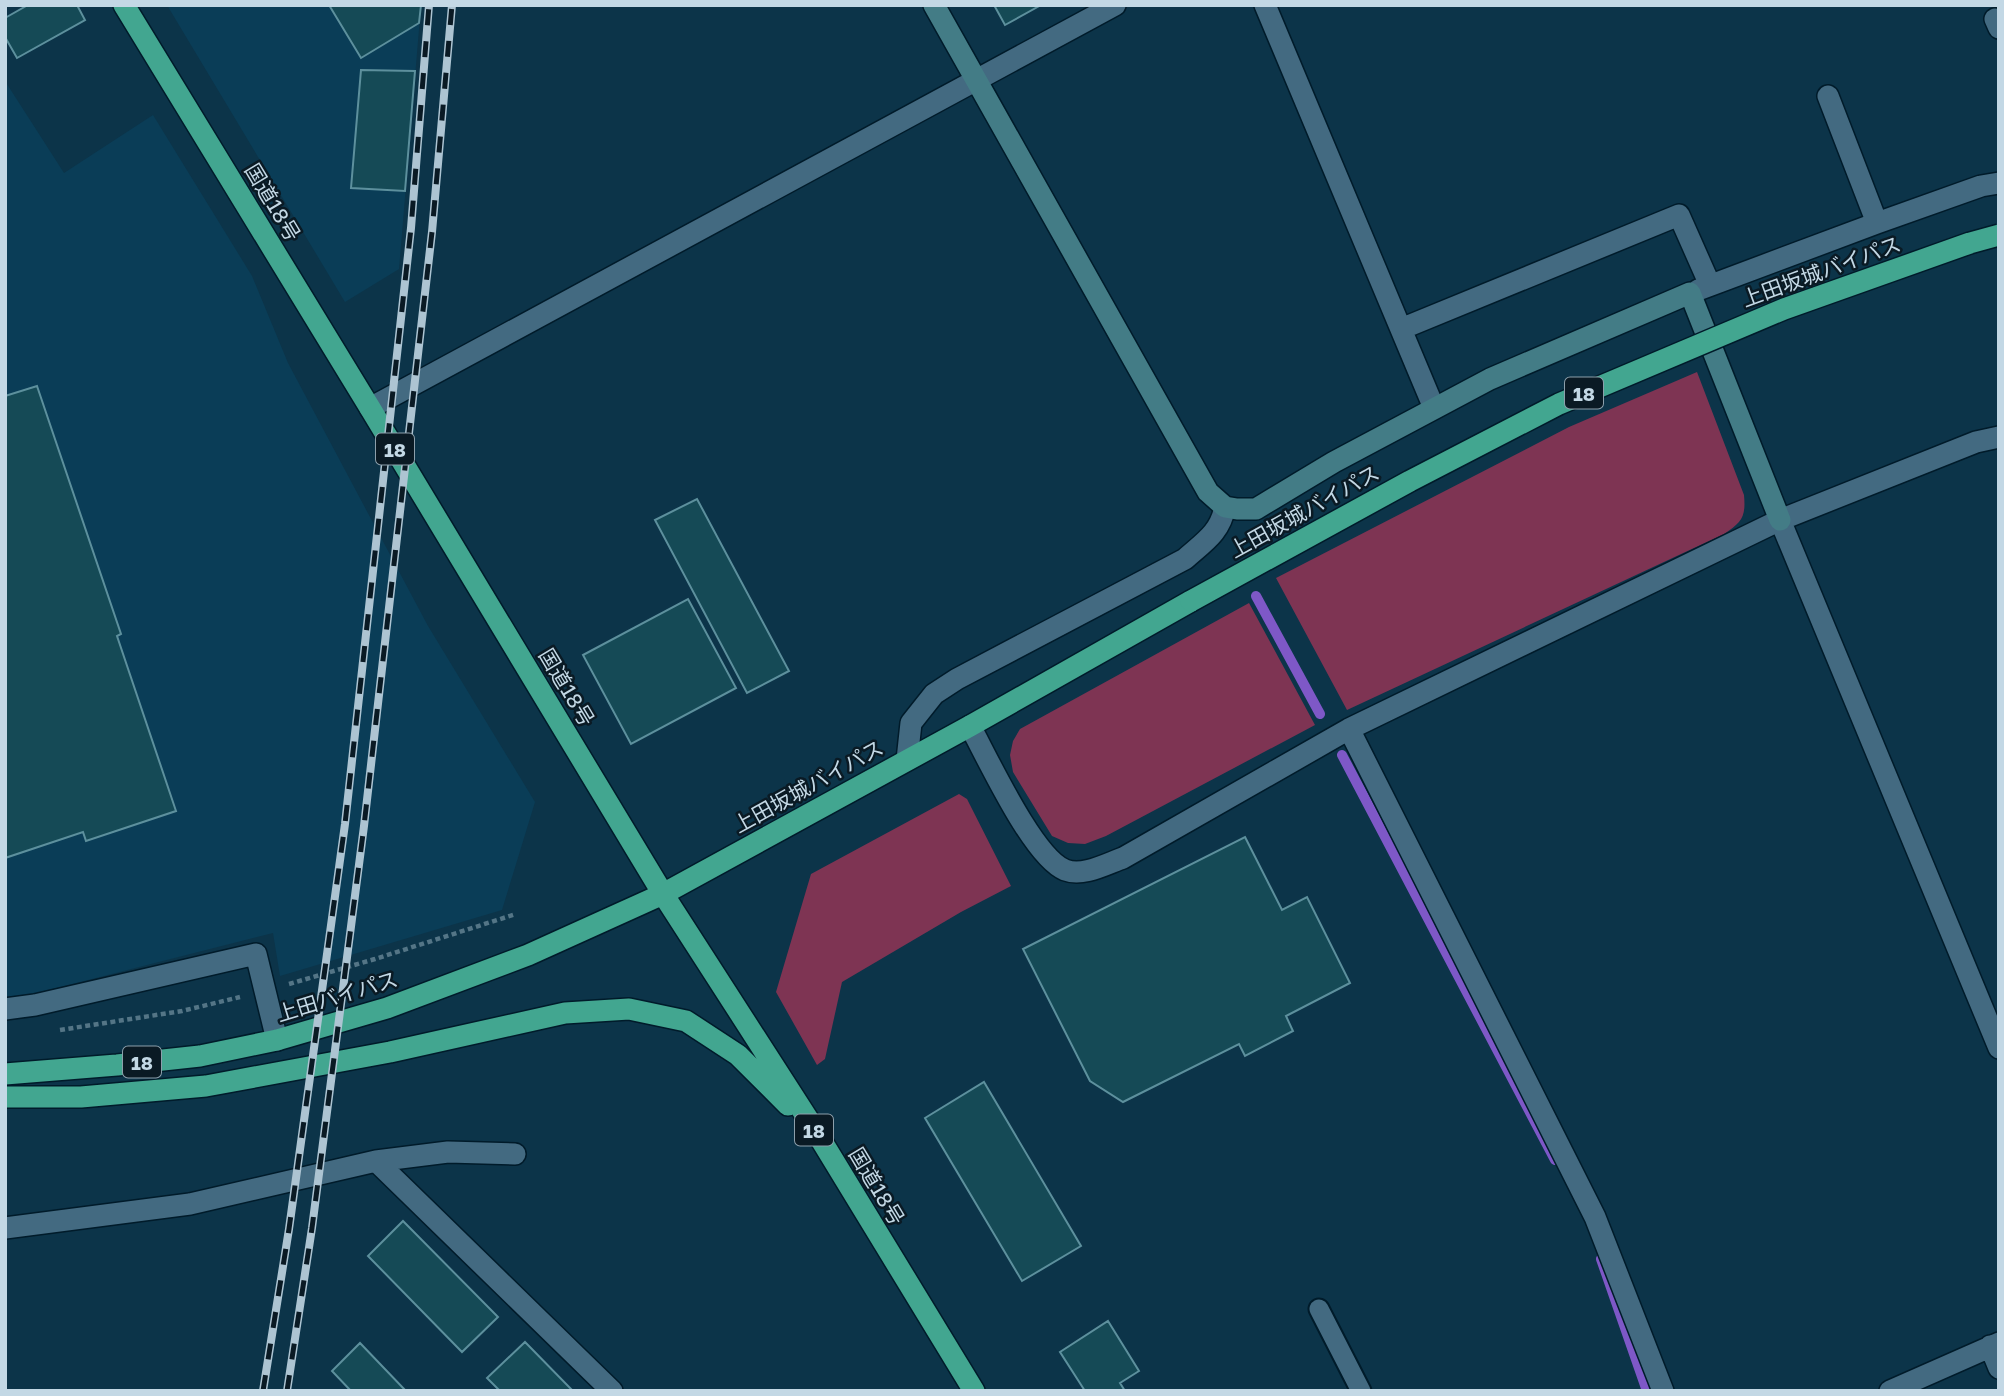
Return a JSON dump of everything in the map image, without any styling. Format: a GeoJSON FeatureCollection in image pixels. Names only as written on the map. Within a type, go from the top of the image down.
{"type":"FeatureCollection","features":[{"type":"Feature","properties":{"kind":"highway","name":"国道18号"},"geometry":{"type":"LineString","coordinates":[[124,5],[663,894],[815,1130],[974,1391]]}},
{"type":"Feature","properties":{"kind":"highway","name":"上田坂城バイパス"},"geometry":{"type":"LineString","coordinates":[[663,894],[1409,481],[1559,404],[1784,309],[1999,234]]}},
{"type":"Feature","properties":{"kind":"highway","name":"上田バイパス"},"geometry":{"type":"LineString","coordinates":[[5,1074],[200,1056],[277,1040],[387,1009],[528,955],[663,894]]}},
{"type":"Feature","properties":{"kind":"highway"},"geometry":{"type":"LineString","coordinates":[[5,1097],[82,1097],[206,1086],[390,1052],[565,1013],[629,1009],[687,1021],[738,1055],[815,1130]]}},
{"type":"Feature","properties":{"kind":"street"},"geometry":{"type":"LineString","coordinates":[[934,5],[1208,492],[1225,507],[1255,509],[1334,462],[1490,379],[1690,293],[1980,186],[1999,183]]}},
{"type":"Feature","properties":{"kind":"street"},"geometry":{"type":"LineString","coordinates":[[370,408],[1115,5]]}},
{"type":"Feature","properties":{"kind":"street"},"geometry":{"type":"LineString","coordinates":[[1265,5],[1434,408]]}},
{"type":"Feature","properties":{"kind":"street"},"geometry":{"type":"LineString","coordinates":[[1828,96],[1877,223]]}},
{"type":"Feature","properties":{"kind":"street"},"geometry":{"type":"LineString","coordinates":[[1401,329],[1679,215],[1710,285]]}},
{"type":"Feature","properties":{"kind":"street"},"geometry":{"type":"LineString","coordinates":[[1690,293],[1780,520],[1999,1048]]}},
{"type":"Feature","properties":{"kind":"street"},"geometry":{"type":"LineString","coordinates":[[970,726],[1026,828],[1046,857],[1067,871],[1090,871],[1123,858],[1349,729],[1780,520],[1976,442],[1999,437]]}},
{"type":"Feature","properties":{"kind":"street"},"geometry":{"type":"LineString","coordinates":[[907,760],[911,723],[934,694],[1185,559],[1222,523],[1225,507]]}},
{"type":"Feature","properties":{"kind":"street"},"geometry":{"type":"LineString","coordinates":[[1349,729],[1595,1217],[1663,1391]]}},
{"type":"Feature","properties":{"kind":"street"},"geometry":{"type":"LineString","coordinates":[[5,1009],[35,1005],[256,954],[277,1040]]}},
{"type":"Feature","properties":{"kind":"street"},"geometry":{"type":"LineString","coordinates":[[5,1228],[190,1204],[376,1161],[448,1152],[515,1154]]}},
{"type":"Feature","properties":{"kind":"street"},"geometry":{"type":"LineString","coordinates":[[376,1161],[612,1391]]}},
{"type":"Feature","properties":{"kind":"street"},"geometry":{"type":"LineString","coordinates":[[1890,1391],[1994,1344],[1999,1368]]}},
{"type":"Feature","properties":{"kind":"lane"},"geometry":{"type":"LineString","coordinates":[[1319,1309],[1361,1391]]}},
{"type":"Feature","properties":{"kind":"shaded area"},"geometry":{"type":"Polygon","coordinates":[[[167,5],[421,5],[399,269],[345,302],[167,5]]]}},
{"type":"Feature","properties":{"kind":"shaded area"},"geometry":{"type":"Polygon","coordinates":[[[5,81],[64,173],[153,115],[252,276],[288,363],[428,626],[535,802],[502,910],[280,976],[273,933],[33,994],[5,997],[5,81]]]}},
{"type":"Feature","properties":{"kind":"shaded area"},"geometry":{"type":"Polygon","coordinates":[[[1697,372],[1744,495],[1742,518],[1735,526],[1724,534],[1347,710],[1276,578],[1569,427],[1697,372]]]}},
{"type":"Feature","properties":{"kind":"shaded area"},"geometry":{"type":"Polygon","coordinates":[[[1249,603],[1315,725],[1106,836],[1085,844],[1068,843],[1052,836],[1013,772],[1010,755],[1013,741],[1020,729],[1249,603]]]}},
{"type":"Feature","properties":{"kind":"shaded area"},"geometry":{"type":"Polygon","coordinates":[[[959,794],[967,799],[1011,886],[842,982],[825,1059],[817,1065],[776,992],[811,874],[959,794]]]}},
{"type":"Feature","properties":{"kind":"building"},"geometry":{"type":"Polygon","coordinates":[[[28,5],[77,5],[85,20],[17,58],[5,37],[5,18],[28,5]]]}},
{"type":"Feature","properties":{"kind":"building"},"geometry":{"type":"Polygon","coordinates":[[[329,5],[421,5],[419,23],[361,58],[329,5]]]}},
{"type":"Feature","properties":{"kind":"building"},"geometry":{"type":"Polygon","coordinates":[[[994,5],[1041,5],[1005,25],[994,5]]]}},
{"type":"Feature","properties":{"kind":"building"},"geometry":{"type":"Polygon","coordinates":[[[361,70],[415,71],[405,191],[351,188],[361,70]]]}},
{"type":"Feature","properties":{"kind":"building"},"geometry":{"type":"Polygon","coordinates":[[[37,386],[121,634],[117,636],[176,811],[86,841],[83,832],[5,858],[5,396],[37,386]]]}},
{"type":"Feature","properties":{"kind":"building"},"geometry":{"type":"Polygon","coordinates":[[[697,499],[789,671],[747,693],[655,520],[697,499]]]}},
{"type":"Feature","properties":{"kind":"building"},"geometry":{"type":"Polygon","coordinates":[[[688,599],[736,688],[631,744],[583,655],[688,599]]]}},
{"type":"Feature","properties":{"kind":"building"},"geometry":{"type":"Polygon","coordinates":[[[1245,837],[1282,910],[1307,897],[1350,983],[1286,1016],[1293,1031],[1245,1056],[1239,1044],[1123,1102],[1090,1081],[1023,949],[1245,837]]]}},
{"type":"Feature","properties":{"kind":"building"},"geometry":{"type":"Polygon","coordinates":[[[984,1082],[1081,1246],[1022,1281],[925,1118],[984,1082]]]}},
{"type":"Feature","properties":{"kind":"building"},"geometry":{"type":"Polygon","coordinates":[[[403,1221],[498,1317],[462,1352],[368,1256],[403,1221]]]}},
{"type":"Feature","properties":{"kind":"building"},"geometry":{"type":"Polygon","coordinates":[[[1108,1321],[1139,1371],[1120,1383],[1125,1391],[1085,1391],[1060,1352],[1108,1321]]]}},
{"type":"Feature","properties":{"kind":"building"},"geometry":{"type":"Polygon","coordinates":[[[525,1342],[573,1391],[500,1391],[487,1378],[525,1342]]]}},
{"type":"Feature","properties":{"kind":"building"},"geometry":{"type":"Polygon","coordinates":[[[360,1343],[406,1391],[351,1391],[332,1371],[360,1343]]]}},
{"type":"Feature","properties":{"kind":"waterway"},"geometry":{"type":"LineString","coordinates":[[1256,596],[1320,714]]}},
{"type":"Feature","properties":{"kind":"waterway"},"geometry":{"type":"LineString","coordinates":[[1342,755],[1555,1160]]}},
{"type":"Feature","properties":{"kind":"waterway"},"geometry":{"type":"LineString","coordinates":[[1601,1259],[1647,1391]]}},
{"type":"Feature","properties":{"kind":"railway"},"geometry":{"type":"LineString","coordinates":[[263,1391],[289,1229],[345,824],[411,228],[429,5]]}},
{"type":"Feature","properties":{"kind":"railway"},"geometry":{"type":"LineString","coordinates":[[287,1391],[312,1228],[364,826],[432,232],[452,5]]}}]}
